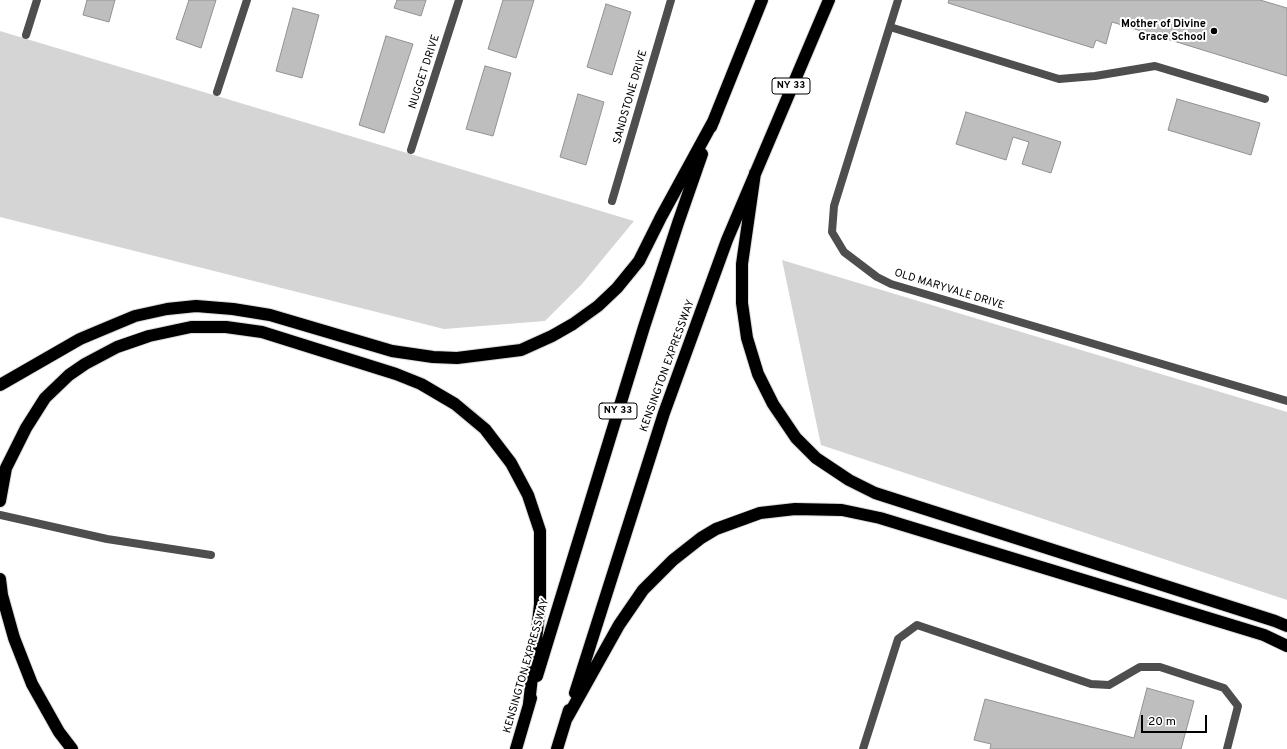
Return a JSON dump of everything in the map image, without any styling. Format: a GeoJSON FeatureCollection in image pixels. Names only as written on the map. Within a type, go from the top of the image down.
{"type":"FeatureCollection","features":[{"type":"Feature","properties":{"kind":"highway","name":"KENSINGTON EXPRESSWAY"},"geometry":{"type":"LineString","coordinates":[[516,749],[644,327],[678,223],[714,120],[762,0]]}},
{"type":"Feature","properties":{"kind":"highway","name":"KENSINGTON EXPRESSWAY"},"geometry":{"type":"LineString","coordinates":[[557,749],[664,413],[727,240],[829,0]]}},
{"type":"Feature","properties":{"kind":"highway"},"geometry":{"type":"LineString","coordinates":[[0,385],[80,339],[111,326],[136,316],[167,309],[196,306],[233,309],[270,315],[392,351],[433,357],[457,358],[521,350],[552,336],[573,324],[598,306],[617,288],[639,261],[661,217],[714,120]]}},
{"type":"Feature","properties":{"kind":"highway"},"geometry":{"type":"LineString","coordinates":[[755,173],[742,264],[742,303],[747,338],[758,374],[774,404],[796,438],[816,458],[849,480],[875,493],[1287,626]]}},
{"type":"Feature","properties":{"kind":"highway"},"geometry":{"type":"LineString","coordinates":[[0,501],[6,468],[26,428],[45,398],[69,375],[85,364],[117,347],[149,336],[191,327],[226,326],[262,332],[396,374],[421,384],[455,404],[485,429],[511,463],[528,495],[540,531],[540,604],[529,704]]}},
{"type":"Feature","properties":{"kind":"highway"},"geometry":{"type":"LineString","coordinates":[[566,718],[619,624],[642,590],[673,560],[701,538],[716,529],[760,513],[795,510],[842,510],[880,518],[1264,634],[1287,646]]}},
{"type":"Feature","properties":{"kind":"highway"},"geometry":{"type":"LineString","coordinates":[[0,579],[2,595],[14,638],[32,684],[59,732],[72,749]]}},
{"type":"Feature","properties":{"kind":"street"},"geometry":{"type":"LineString","coordinates":[[26,35],[37,0]]}},
{"type":"Feature","properties":{"kind":"street"},"geometry":{"type":"LineString","coordinates":[[217,92],[247,0]]}},
{"type":"Feature","properties":{"kind":"street","name":"NUGGET DRIVE"},"geometry":{"type":"LineString","coordinates":[[411,150],[459,0]]}},
{"type":"Feature","properties":{"kind":"street","name":"SANDSTONE DRIVE"},"geometry":{"type":"LineString","coordinates":[[612,201],[671,0]]}},
{"type":"Feature","properties":{"kind":"street","name":"OLD MARYVALE DRIVE"},"geometry":{"type":"LineString","coordinates":[[898,0],[834,206],[832,232],[844,252],[877,277],[891,284],[1287,401]]}},
{"type":"Feature","properties":{"kind":"street"},"geometry":{"type":"LineString","coordinates":[[890,27],[1059,79],[1095,76],[1155,66],[1265,99]]}},
{"type":"Feature","properties":{"kind":"street"},"geometry":{"type":"LineString","coordinates":[[0,515],[107,539],[211,555]]}},
{"type":"Feature","properties":{"kind":"street"},"geometry":{"type":"LineString","coordinates":[[863,749],[898,639],[917,625],[1091,684],[1109,686],[1140,667],[1160,667],[1224,688],[1238,706],[1227,749]]}},
{"type":"Feature","properties":{"kind":"shaded area"},"geometry":{"type":"Polygon","coordinates":[[[0,31],[634,221],[582,284],[545,321],[444,329],[0,217],[0,31]]]}},
{"type":"Feature","properties":{"kind":"shaded area"},"geometry":{"type":"Polygon","coordinates":[[[782,260],[1287,412],[1287,600],[821,445],[782,260]]]}},
{"type":"Feature","properties":{"kind":"building"},"geometry":{"type":"Polygon","coordinates":[[[87,0],[115,0],[109,22],[83,15],[87,0]]]}},
{"type":"Feature","properties":{"kind":"building"},"geometry":{"type":"Polygon","coordinates":[[[189,0],[216,0],[201,48],[176,39],[189,0]]]}},
{"type":"Feature","properties":{"kind":"building"},"geometry":{"type":"Polygon","coordinates":[[[397,0],[426,0],[421,16],[394,8],[397,0]]]}},
{"type":"Feature","properties":{"kind":"building"},"geometry":{"type":"Polygon","coordinates":[[[503,0],[534,0],[516,58],[488,49],[503,0]]]}},
{"type":"Feature","properties":{"kind":"building","name":"Mother of Divine Grace School"},"geometry":{"type":"Polygon","coordinates":[[[949,0],[1260,0],[1287,8],[1287,76],[1112,22],[1106,44],[1096,40],[1093,48],[948,3],[949,0]]]}},
{"type":"Feature","properties":{"kind":"building"},"geometry":{"type":"Polygon","coordinates":[[[606,4],[631,12],[612,75],[587,67],[606,4]]]}},
{"type":"Feature","properties":{"kind":"building"},"geometry":{"type":"Polygon","coordinates":[[[293,8],[319,15],[302,78],[276,71],[293,8]]]}},
{"type":"Feature","properties":{"kind":"building"},"geometry":{"type":"Polygon","coordinates":[[[386,36],[413,44],[384,133],[359,125],[386,36]]]}},
{"type":"Feature","properties":{"kind":"building"},"geometry":{"type":"Polygon","coordinates":[[[485,66],[511,73],[493,136],[466,129],[485,66]]]}},
{"type":"Feature","properties":{"kind":"building"},"geometry":{"type":"Polygon","coordinates":[[[578,94],[604,102],[586,165],[560,157],[578,94]]]}},
{"type":"Feature","properties":{"kind":"building"},"geometry":{"type":"Polygon","coordinates":[[[1177,99],[1260,123],[1251,155],[1168,130],[1177,99]]]}},
{"type":"Feature","properties":{"kind":"building"},"geometry":{"type":"Polygon","coordinates":[[[966,112],[1061,142],[1051,173],[1022,164],[1029,142],[1013,137],[1006,160],[956,144],[966,112]]]}},
{"type":"Feature","properties":{"kind":"building"},"geometry":{"type":"Polygon","coordinates":[[[1147,688],[1194,701],[1181,749],[990,749],[991,744],[974,740],[985,699],[1134,738],[1147,688]]]}},
{"type":"Feature","properties":{"kind":"place","name":"Mother of Divine Grace School"},"geometry":{"type":"Point","coordinates":[1214,31]}}]}
